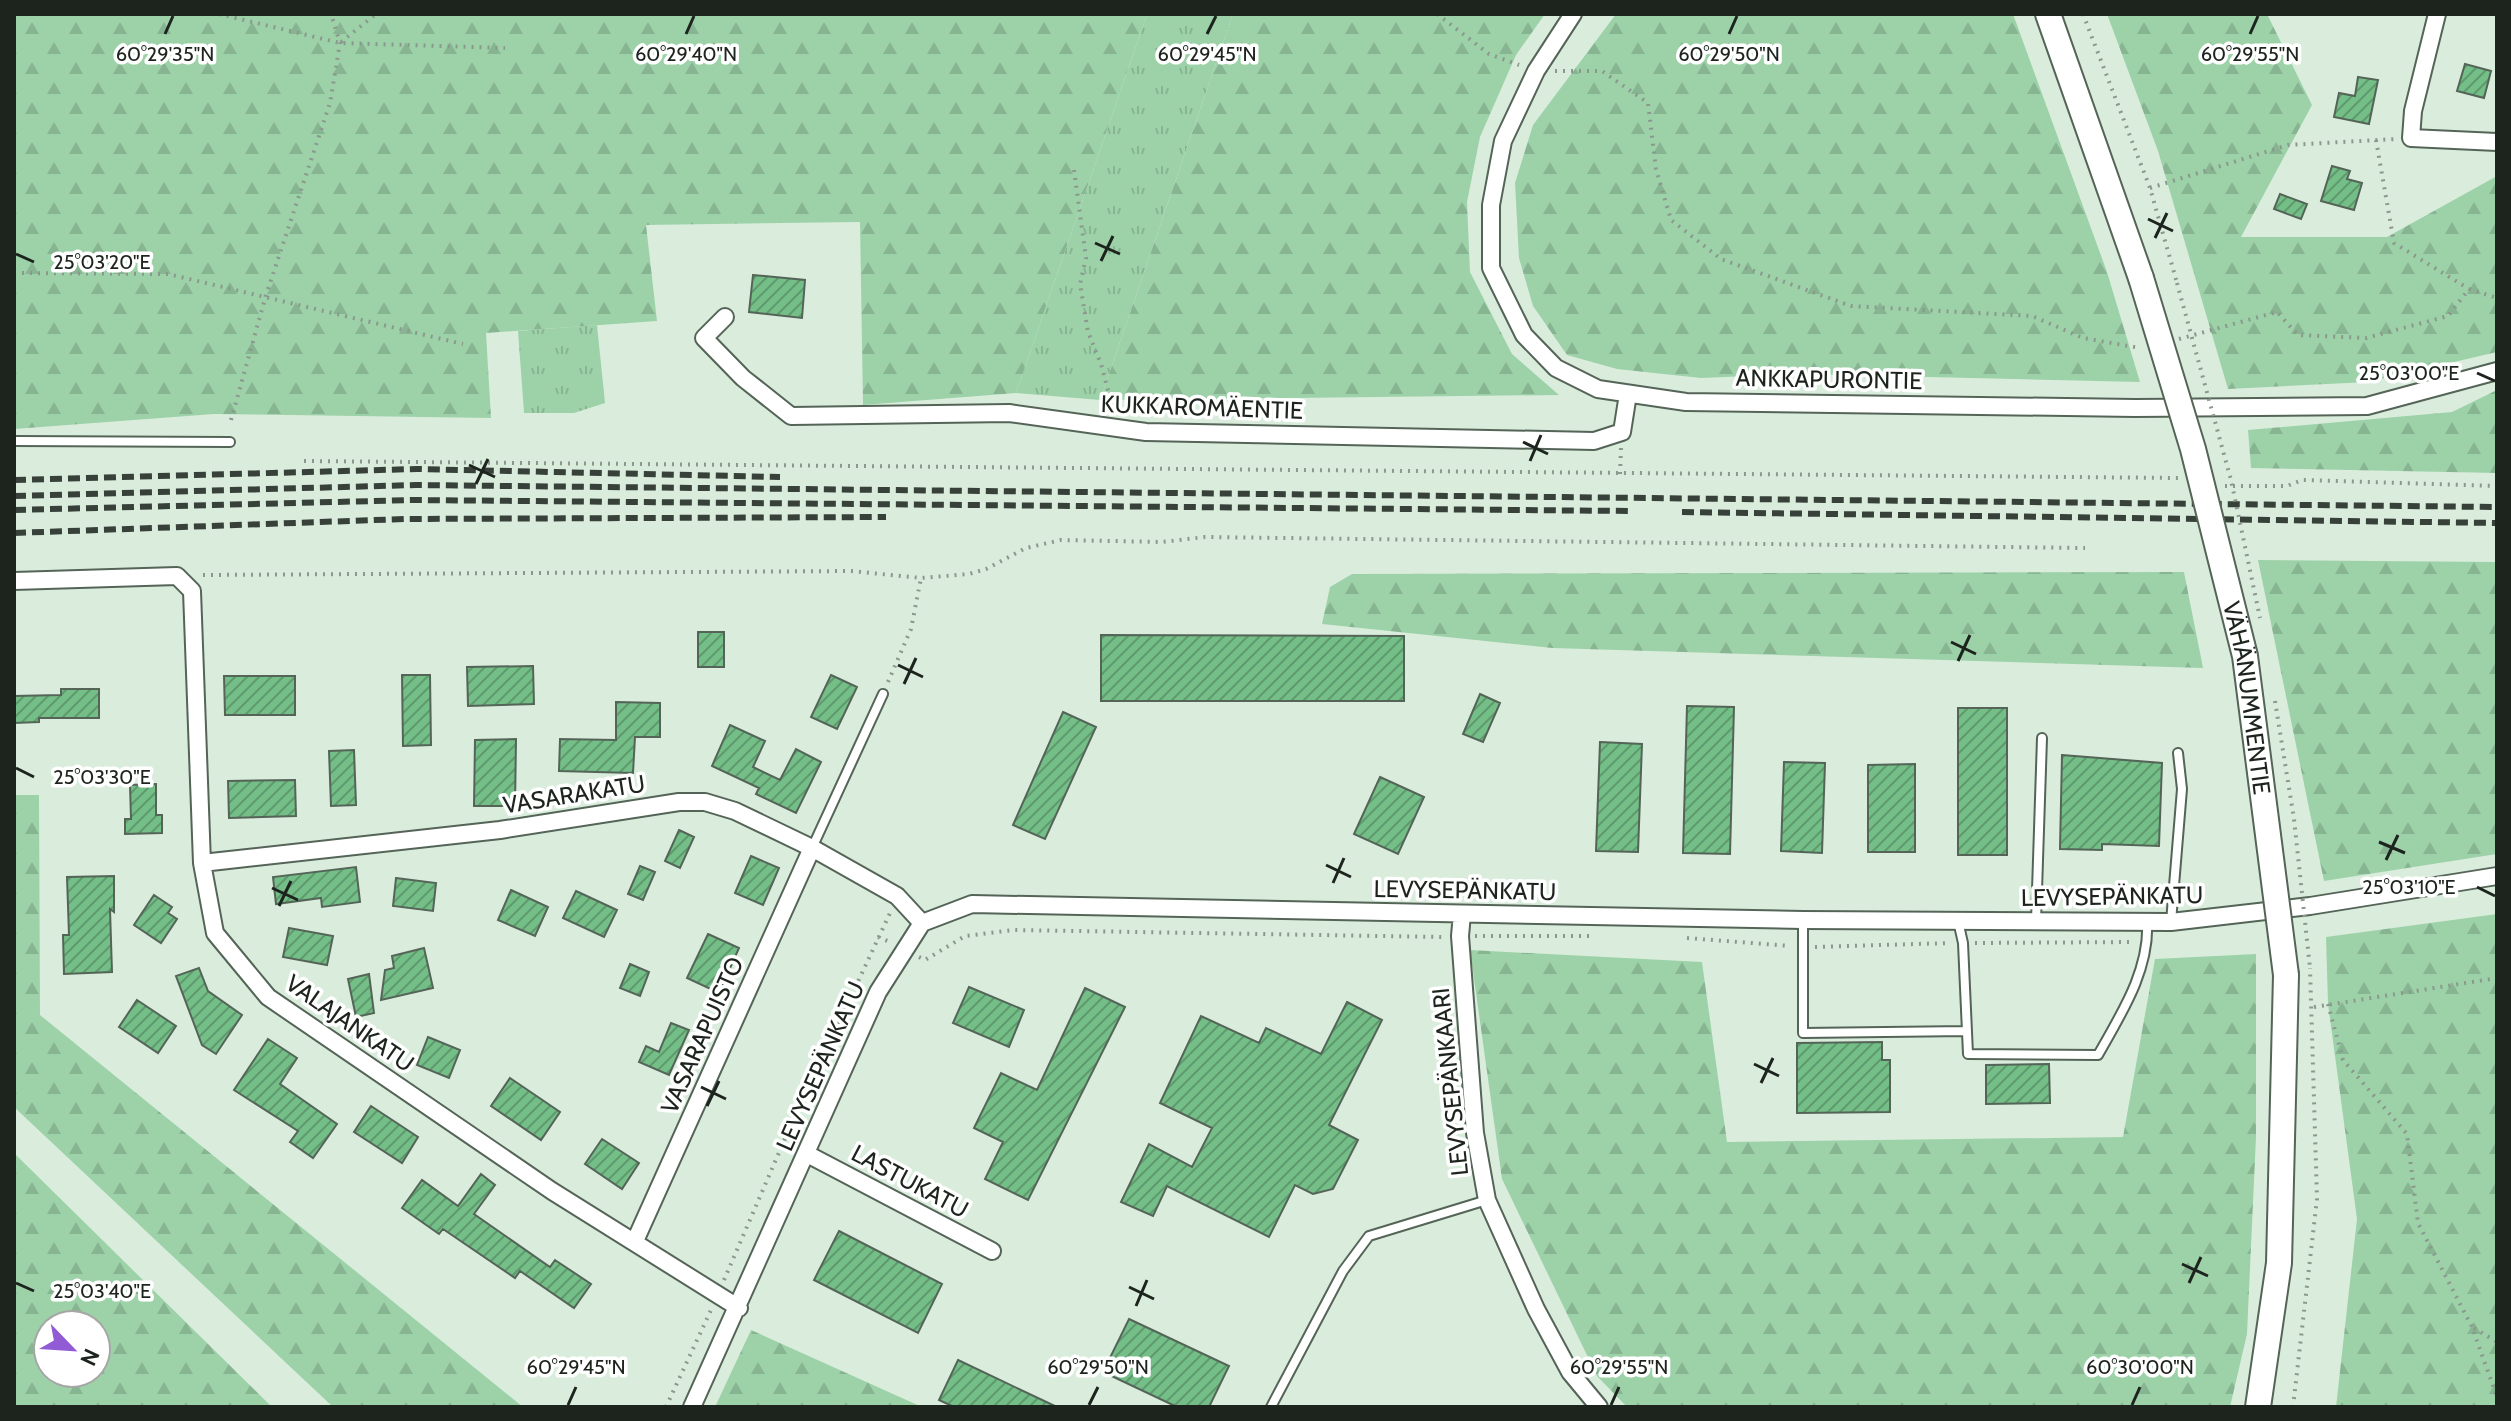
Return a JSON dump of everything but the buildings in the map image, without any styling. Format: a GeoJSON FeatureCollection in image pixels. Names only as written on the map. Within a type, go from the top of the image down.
{"type":"FeatureCollection","features":[{"type":"Feature","properties":{"kind":"main road","name":"VÄHÄNUMMENTIE"},"geometry":{"type":"LineString","coordinates":[[2048,14],[2141,278],[2193,449],[2245,656],[2298,971],[2279,1263],[2258,1407]]}},
{"type":"Feature","properties":{"kind":"street","name":"ANKKAPURONTIE"},"geometry":{"type":"LineString","coordinates":[[1573,14],[1536,71],[1503,141],[1491,205],[1491,268],[1524,335],[1556,368],[1598,389],[1686,402],[2135,408],[2367,406],[2497,371]]}},
{"type":"Feature","properties":{"kind":"street"},"geometry":{"type":"LineString","coordinates":[[2437,14],[2413,111],[2411,138],[2497,142]]}},
{"type":"Feature","properties":{"kind":"street","name":"KUKKAROMÄENTIE"},"geometry":{"type":"LineString","coordinates":[[725,317],[704,338],[743,378],[791,416],[1009,413],[1121,430],[1594,441],[1622,432],[1628,394]]}},
{"type":"Feature","properties":{"kind":"street"},"geometry":{"type":"LineString","coordinates":[[14,581],[177,576]]}},
{"type":"Feature","properties":{"kind":"street","name":"VALAJANKATU"},"geometry":{"type":"LineString","coordinates":[[177,576],[192,591],[202,863],[215,933],[268,997],[552,1191],[739,1308]]}},
{"type":"Feature","properties":{"kind":"street","name":"VASARAKATU"},"geometry":{"type":"LineString","coordinates":[[202,863],[500,830],[679,802],[705,802],[735,811],[812,848],[897,896],[922,923]]}},
{"type":"Feature","properties":{"kind":"street","name":"VASARAPUISTO"},"geometry":{"type":"LineString","coordinates":[[635,1241],[812,848]]}},
{"type":"Feature","properties":{"kind":"street","name":"LEVYSEPÄNKATU"},"geometry":{"type":"LineString","coordinates":[[692,1407],[878,992],[922,923],[972,904],[1803,920],[2171,922],[2295,908],[2497,876]]}},
{"type":"Feature","properties":{"kind":"street","name":"LEVYSEPÄNKAARI"},"geometry":{"type":"LineString","coordinates":[[1462,914],[1460,936],[1475,1133],[1487,1200],[1536,1309],[1563,1360],[1599,1407]]}},
{"type":"Feature","properties":{"kind":"street","name":"LASTUKATU"},"geometry":{"type":"LineString","coordinates":[[807,1154],[992,1251]]}},
{"type":"Feature","properties":{"kind":"lane"},"geometry":{"type":"LineString","coordinates":[[14,441],[230,442]]}},
{"type":"Feature","properties":{"kind":"lane"},"geometry":{"type":"LineString","coordinates":[[812,848],[883,694]]}},
{"type":"Feature","properties":{"kind":"lane"},"geometry":{"type":"LineString","coordinates":[[2036,923],[2042,738]]}},
{"type":"Feature","properties":{"kind":"lane"},"geometry":{"type":"LineString","coordinates":[[2171,922],[2182,789],[2178,753]]}},
{"type":"Feature","properties":{"kind":"lane"},"geometry":{"type":"LineString","coordinates":[[1803,920],[1803,1033],[1967,1031]]}},
{"type":"Feature","properties":{"kind":"lane"},"geometry":{"type":"LineString","coordinates":[[1958,921],[1963,943],[1968,1054],[2098,1055],[2133,992],[2148,942],[2147,921]]}},
{"type":"Feature","properties":{"kind":"lane"},"geometry":{"type":"LineString","coordinates":[[1271,1407],[1343,1271],[1369,1236],[1487,1200]]}},
{"type":"Feature","properties":{"kind":"path"},"geometry":{"type":"LineString","coordinates":[[219,14],[340,43],[505,48]]}},
{"type":"Feature","properties":{"kind":"path"},"geometry":{"type":"LineString","coordinates":[[231,420],[266,295],[330,103],[340,43],[331,14]]}},
{"type":"Feature","properties":{"kind":"path"},"geometry":{"type":"LineString","coordinates":[[340,43],[376,14]]}},
{"type":"Feature","properties":{"kind":"path"},"geometry":{"type":"LineString","coordinates":[[1437,14],[1489,54],[1536,71],[1602,71],[1648,103],[1656,169],[1671,220],[1721,259],[1851,306],[2032,316],[2083,338],[2147,350]]}},
{"type":"Feature","properties":{"kind":"path"},"geometry":{"type":"LineString","coordinates":[[2083,14],[2150,188],[2177,283]]}},
{"type":"Feature","properties":{"kind":"path"},"geometry":{"type":"LineString","coordinates":[[2150,188],[2288,145],[2411,138]]}},
{"type":"Feature","properties":{"kind":"path"},"geometry":{"type":"LineString","coordinates":[[2376,140],[2394,243],[2469,289],[2497,298]]}},
{"type":"Feature","properties":{"kind":"path"},"geometry":{"type":"LineString","coordinates":[[1074,170],[1086,258],[1080,284],[1088,332],[1121,430]]}},
{"type":"Feature","properties":{"kind":"path"},"geometry":{"type":"LineString","coordinates":[[14,273],[168,274],[463,344]]}},
{"type":"Feature","properties":{"kind":"path"},"geometry":{"type":"LineString","coordinates":[[2172,341],[2277,312],[2298,335],[2366,338],[2448,316],[2469,289]]}},
{"type":"Feature","properties":{"kind":"path"},"geometry":{"type":"LineString","coordinates":[[304,461],[2189,480]]}},
{"type":"Feature","properties":{"kind":"path"},"geometry":{"type":"LineString","coordinates":[[2219,486],[2287,486],[2302,480],[2497,486]]}},
{"type":"Feature","properties":{"kind":"path"},"geometry":{"type":"LineString","coordinates":[[177,576],[851,571],[921,578],[977,571],[1026,548],[1061,540],[1162,542],[1205,537],[2085,548]]}},
{"type":"Feature","properties":{"kind":"path"},"geometry":{"type":"LineString","coordinates":[[883,694],[911,629],[921,578]]}},
{"type":"Feature","properties":{"kind":"path"},"geometry":{"type":"LineString","coordinates":[[666,1407],[897,896]]}},
{"type":"Feature","properties":{"kind":"path"},"geometry":{"type":"LineString","coordinates":[[878,937],[925,960],[965,936],[1058,928],[1155,934],[1601,936]]}},
{"type":"Feature","properties":{"kind":"path"},"geometry":{"type":"LineString","coordinates":[[1679,937],[1802,947],[2148,942]]}},
{"type":"Feature","properties":{"kind":"path"},"geometry":{"type":"LineString","coordinates":[[2293,1407],[2317,1199],[2313,1007],[2298,971]]}},
{"type":"Feature","properties":{"kind":"path"},"geometry":{"type":"LineString","coordinates":[[2313,1007],[2497,978]]}},
{"type":"Feature","properties":{"kind":"path"},"geometry":{"type":"LineString","coordinates":[[2328,1004],[2343,1060],[2407,1134],[2418,1223],[2472,1327],[2497,1397]]}},
{"type":"Feature","properties":{"kind":"path"},"geometry":{"type":"LineString","coordinates":[[2472,1327],[2497,1342]]}},
{"type":"Feature","properties":{"kind":"green space"},"geometry":{"type":"Polygon","coordinates":[[[14,14],[1147,14],[1016,393],[863,405],[860,222],[646,225],[657,321],[486,333],[491,418],[214,414],[14,429],[14,14]]]}},
{"type":"Feature","properties":{"kind":"green space"},"geometry":{"type":"Polygon","coordinates":[[[1147,14],[1233,14],[1100,400],[1016,393],[1147,14]]]}},
{"type":"Feature","properties":{"kind":"green space"},"geometry":{"type":"Polygon","coordinates":[[[1233,14],[1545,14],[1516,55],[1480,137],[1467,202],[1470,272],[1512,354],[1559,395],[1100,400],[1233,14]]]}},
{"type":"Feature","properties":{"kind":"green space"},"geometry":{"type":"Polygon","coordinates":[[[1616,14],[2013,14],[2107,272],[2140,382],[1802,374],[1701,378],[1617,369],[1567,355],[1533,306],[1519,258],[1515,183],[1533,125],[1616,14]]]}},
{"type":"Feature","properties":{"kind":"green space"},"geometry":{"type":"Polygon","coordinates":[[[2107,14],[2267,14],[2312,105],[2241,237],[2387,237],[2497,176],[2497,352],[2368,382],[2228,389],[2158,151],[2107,14]]]}},
{"type":"Feature","properties":{"kind":"green space"},"geometry":{"type":"Polygon","coordinates":[[[597,325],[605,403],[574,413],[524,413],[518,331],[597,325]]]}},
{"type":"Feature","properties":{"kind":"green space"},"geometry":{"type":"Polygon","coordinates":[[[2497,390],[2497,473],[2251,468],[2248,430],[2452,412],[2497,390]]]}},
{"type":"Feature","properties":{"kind":"green space"},"geometry":{"type":"Polygon","coordinates":[[[2258,560],[2497,562],[2497,854],[2324,881],[2258,560]]]}},
{"type":"Feature","properties":{"kind":"green space"},"geometry":{"type":"Polygon","coordinates":[[[2184,572],[2203,668],[1552,648],[1322,624],[1330,587],[1352,574],[2184,572]]]}},
{"type":"Feature","properties":{"kind":"green space"},"geometry":{"type":"Polygon","coordinates":[[[14,795],[39,795],[40,1015],[523,1407],[333,1407],[14,1107],[14,795]]]}},
{"type":"Feature","properties":{"kind":"green space"},"geometry":{"type":"Polygon","coordinates":[[[2497,914],[2497,1407],[2336,1407],[2357,1219],[2328,1004],[2326,937],[2497,914]]]}},
{"type":"Feature","properties":{"kind":"green space"},"geometry":{"type":"Polygon","coordinates":[[[1470,950],[1702,962],[1727,1142],[2123,1137],[2155,959],[2256,954],[2256,1137],[2247,1334],[2230,1407],[1627,1407],[1597,1376],[1502,1179],[1470,950]]]}},
{"type":"Feature","properties":{"kind":"green space"},"geometry":{"type":"Polygon","coordinates":[[[14,1153],[272,1407],[14,1407],[14,1153]]]}},
{"type":"Feature","properties":{"kind":"green space"},"geometry":{"type":"Polygon","coordinates":[[[751,1330],[922,1407],[715,1407],[751,1330]]]}},
{"type":"Feature","properties":{"kind":"railway"},"geometry":{"type":"LineString","coordinates":[[14,480],[417,469],[780,477]]}},
{"type":"Feature","properties":{"kind":"railway"},"geometry":{"type":"LineString","coordinates":[[14,496],[416,485],[2497,507]]}},
{"type":"Feature","properties":{"kind":"railway"},"geometry":{"type":"LineString","coordinates":[[14,510],[414,500],[1630,511]]}},
{"type":"Feature","properties":{"kind":"railway"},"geometry":{"type":"LineString","coordinates":[[1682,512],[2497,523]]}},
{"type":"Feature","properties":{"kind":"railway"},"geometry":{"type":"LineString","coordinates":[[14,533],[405,519],[886,517]]}}]}
